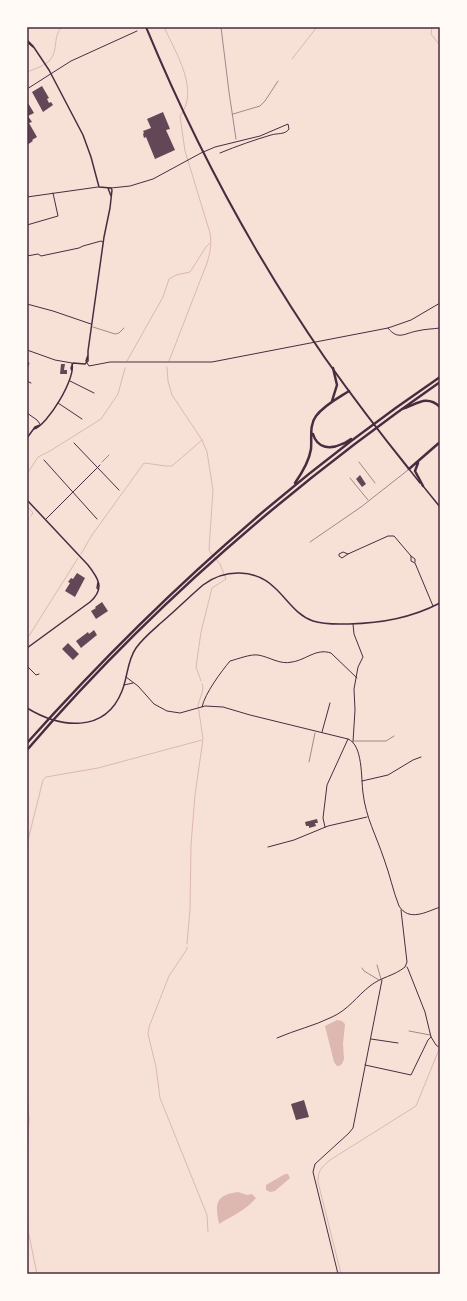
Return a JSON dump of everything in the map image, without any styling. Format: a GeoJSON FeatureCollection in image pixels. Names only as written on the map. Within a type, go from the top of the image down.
{"type":"FeatureCollection","features":[{"type":"Feature","properties":{"kind":"highway"},"geometry":{"type":"LineString","coordinates":[[331,403],[334,398],[337,385],[333,368]]}},
{"type":"Feature","properties":{"kind":"highway"},"geometry":{"type":"LineString","coordinates":[[27,743],[108,654],[212,555],[293,486],[353,438],[440,377]]}},
{"type":"Feature","properties":{"kind":"highway"},"geometry":{"type":"LineString","coordinates":[[27,750],[81,690],[124,646],[185,586],[215,559],[296,489],[400,410],[440,382]]}},
{"type":"Feature","properties":{"kind":"highway"},"geometry":{"type":"LineString","coordinates":[[293,486],[308,462],[311,450],[312,423],[316,416],[331,403],[349,391]]}},
{"type":"Feature","properties":{"kind":"highway"},"geometry":{"type":"LineString","coordinates":[[400,410],[423,401],[432,402],[440,407]]}},
{"type":"Feature","properties":{"kind":"highway"},"geometry":{"type":"LineString","coordinates":[[312,431],[314,438],[324,447],[331,448],[353,438]]}},
{"type":"Feature","properties":{"kind":"highway"},"geometry":{"type":"LineString","coordinates":[[409,469],[440,442]]}},
{"type":"Feature","properties":{"kind":"highway"},"geometry":{"type":"LineString","coordinates":[[418,462],[415,471],[423,486]]}},
{"type":"Feature","properties":{"kind":"main road"},"geometry":{"type":"LineString","coordinates":[[146,27],[184,114],[250,240],[318,347],[380,433],[409,469]]}},
{"type":"Feature","properties":{"kind":"street"},"geometry":{"type":"LineString","coordinates":[[27,89],[50,74],[93,50],[137,30]]}},
{"type":"Feature","properties":{"kind":"street"},"geometry":{"type":"LineString","coordinates":[[27,41],[44,62],[83,135],[92,157],[99,187]]}},
{"type":"Feature","properties":{"kind":"street"},"geometry":{"type":"LineString","coordinates":[[27,197],[99,187],[108,188],[130,186],[162,175],[211,148],[260,136],[288,124],[289,128],[286,132],[245,143],[220,153]]}},
{"type":"Feature","properties":{"kind":"street"},"geometry":{"type":"LineString","coordinates":[[87,363],[89,360],[88,354],[103,242],[110,208],[111,196],[108,188]]}},
{"type":"Feature","properties":{"kind":"street"},"geometry":{"type":"LineString","coordinates":[[27,225],[58,216],[53,193]]}},
{"type":"Feature","properties":{"kind":"street"},"geometry":{"type":"LineString","coordinates":[[27,256],[38,254],[41,256],[56,252],[60,253],[100,241],[103,242]]}},
{"type":"Feature","properties":{"kind":"street"},"geometry":{"type":"LineString","coordinates":[[27,350],[55,360],[73,364],[87,363],[89,366],[106,362],[212,362],[388,328],[411,320],[440,303]]}},
{"type":"Feature","properties":{"kind":"street"},"geometry":{"type":"LineString","coordinates":[[27,304],[53,311],[92,326]]}},
{"type":"Feature","properties":{"kind":"street"},"geometry":{"type":"LineString","coordinates":[[388,328],[400,336],[416,331],[440,328]]}},
{"type":"Feature","properties":{"kind":"street"},"geometry":{"type":"LineString","coordinates":[[27,362],[29,363],[27,369]]}},
{"type":"Feature","properties":{"kind":"street"},"geometry":{"type":"LineString","coordinates":[[27,438],[35,426],[40,425],[45,421],[58,403],[69,381],[73,364]]}},
{"type":"Feature","properties":{"kind":"street"},"geometry":{"type":"LineString","coordinates":[[27,381],[31,382]]}},
{"type":"Feature","properties":{"kind":"street"},"geometry":{"type":"LineString","coordinates":[[69,381],[94,392]]}},
{"type":"Feature","properties":{"kind":"street"},"geometry":{"type":"LineString","coordinates":[[58,403],[82,419]]}},
{"type":"Feature","properties":{"kind":"street"},"geometry":{"type":"LineString","coordinates":[[27,413],[37,420],[40,425]]}},
{"type":"Feature","properties":{"kind":"street"},"geometry":{"type":"LineString","coordinates":[[74,443],[119,490]]}},
{"type":"Feature","properties":{"kind":"street"},"geometry":{"type":"LineString","coordinates":[[44,460],[97,519]]}},
{"type":"Feature","properties":{"kind":"street"},"geometry":{"type":"LineString","coordinates":[[45,519],[100,465]]}},
{"type":"Feature","properties":{"kind":"street"},"geometry":{"type":"LineString","coordinates":[[409,469],[440,507]]}},
{"type":"Feature","properties":{"kind":"street"},"geometry":{"type":"LineString","coordinates":[[27,500],[88,565],[96,575],[98,582],[96,596],[90,602],[27,648]]}},
{"type":"Feature","properties":{"kind":"street"},"geometry":{"type":"LineString","coordinates":[[348,554],[384,538],[392,536],[396,538],[415,559],[415,563],[433,607]]}},
{"type":"Feature","properties":{"kind":"street"},"geometry":{"type":"LineString","coordinates":[[411,556],[411,561],[415,563]]}},
{"type":"Feature","properties":{"kind":"street"},"geometry":{"type":"LineString","coordinates":[[27,708],[39,715],[63,723],[82,723],[100,717],[110,710],[116,702],[124,685],[131,656],[139,644],[202,585],[223,574],[247,574],[263,579],[274,587],[298,613],[310,620],[328,624],[371,624],[390,621],[414,614],[440,603]]}},
{"type":"Feature","properties":{"kind":"street"},"geometry":{"type":"LineString","coordinates":[[353,624],[354,634],[363,657],[358,668],[354,691],[355,710],[353,741],[358,755],[364,803],[367,817],[383,854],[395,895],[401,909],[406,949],[406,966],[425,1012],[431,1036],[436,1045],[439,1047]]}},
{"type":"Feature","properties":{"kind":"street"},"geometry":{"type":"LineString","coordinates":[[202,707],[208,693],[230,661],[256,655],[278,662],[287,663],[296,662],[319,652],[331,653],[357,678]]}},
{"type":"Feature","properties":{"kind":"street"},"geometry":{"type":"LineString","coordinates":[[27,666],[36,675],[39,674]]}},
{"type":"Feature","properties":{"kind":"street"},"geometry":{"type":"LineString","coordinates":[[126,677],[138,686],[154,704],[163,710],[177,713],[187,712],[202,707],[224,706],[250,715],[353,741]]}},
{"type":"Feature","properties":{"kind":"street"},"geometry":{"type":"LineString","coordinates":[[124,685],[134,683]]}},
{"type":"Feature","properties":{"kind":"street"},"geometry":{"type":"LineString","coordinates":[[322,733],[330,703]]}},
{"type":"Feature","properties":{"kind":"street"},"geometry":{"type":"LineString","coordinates":[[325,827],[323,818],[327,787],[348,739]]}},
{"type":"Feature","properties":{"kind":"street"},"geometry":{"type":"LineString","coordinates":[[361,781],[388,775],[421,757]]}},
{"type":"Feature","properties":{"kind":"street"},"geometry":{"type":"LineString","coordinates":[[268,847],[294,840],[325,827],[367,817]]}},
{"type":"Feature","properties":{"kind":"street"},"geometry":{"type":"LineString","coordinates":[[401,909],[408,914],[415,915],[440,907]]}},
{"type":"Feature","properties":{"kind":"street"},"geometry":{"type":"LineString","coordinates":[[277,1038],[308,1028],[337,1015],[375,982],[406,966]]}},
{"type":"Feature","properties":{"kind":"street"},"geometry":{"type":"LineString","coordinates":[[338,1274],[313,1172],[315,1164],[352,1130],[371,1039],[381,980]]}},
{"type":"Feature","properties":{"kind":"street"},"geometry":{"type":"LineString","coordinates":[[375,982],[381,985]]}},
{"type":"Feature","properties":{"kind":"street"},"geometry":{"type":"LineString","coordinates":[[365,1065],[411,1075],[431,1036]]}},
{"type":"Feature","properties":{"kind":"street"},"geometry":{"type":"LineString","coordinates":[[371,1039],[398,1043]]}},
{"type":"Feature","properties":{"kind":"lane"},"geometry":{"type":"LineString","coordinates":[[92,326],[115,334],[119,333],[124,328]]}},
{"type":"Feature","properties":{"kind":"lane"},"geometry":{"type":"LineString","coordinates":[[359,462],[375,482]]}},
{"type":"Feature","properties":{"kind":"lane"},"geometry":{"type":"LineString","coordinates":[[310,542],[369,501],[409,469]]}},
{"type":"Feature","properties":{"kind":"lane"},"geometry":{"type":"LineString","coordinates":[[350,478],[369,501]]}},
{"type":"Feature","properties":{"kind":"lane"},"geometry":{"type":"LineString","coordinates":[[309,762],[316,731]]}},
{"type":"Feature","properties":{"kind":"lane"},"geometry":{"type":"LineString","coordinates":[[353,741],[386,741],[394,736]]}},
{"type":"Feature","properties":{"kind":"lane"},"geometry":{"type":"LineString","coordinates":[[377,966],[381,980]]}},
{"type":"Feature","properties":{"kind":"lane"},"geometry":{"type":"LineString","coordinates":[[362,968],[364,971],[381,980]]}},
{"type":"Feature","properties":{"kind":"lane"},"geometry":{"type":"LineString","coordinates":[[409,1031],[431,1036]]}},
{"type":"Feature","properties":{"kind":"path"},"geometry":{"type":"LineString","coordinates":[[222,27],[236,142]]}},
{"type":"Feature","properties":{"kind":"path"},"geometry":{"type":"LineString","coordinates":[[232,114],[260,106],[278,81]]}},
{"type":"Feature","properties":{"kind":"path"},"geometry":{"type":"LineString","coordinates":[[100,465],[109,455]]}},
{"type":"Feature","properties":{"kind":"shaded area"},"geometry":{"type":"Polygon","coordinates":[[[337,1020],[342,1021],[345,1024],[343,1044],[344,1059],[342,1064],[339,1066],[337,1066],[334,1062],[325,1026],[337,1020]]]}},
{"type":"Feature","properties":{"kind":"shaded area"},"geometry":{"type":"Polygon","coordinates":[[[285,1174],[288,1174],[290,1178],[275,1191],[270,1192],[266,1190],[266,1185],[285,1174]]]}},
{"type":"Feature","properties":{"kind":"shaded area"},"geometry":{"type":"Polygon","coordinates":[[[238,1192],[247,1195],[252,1194],[256,1198],[243,1209],[219,1224],[217,1211],[218,1202],[225,1195],[238,1192]]]}},
{"type":"Feature","properties":{"kind":"building"},"geometry":{"type":"Polygon","coordinates":[[[42,86],[49,98],[47,99],[49,103],[51,102],[53,105],[43,112],[32,92],[42,86]]]}},
{"type":"Feature","properties":{"kind":"building"},"geometry":{"type":"Polygon","coordinates":[[[28,103],[34,113],[28,116],[32,122],[29,123],[37,137],[27,145],[27,104],[28,103]]]}},
{"type":"Feature","properties":{"kind":"building"},"geometry":{"type":"Polygon","coordinates":[[[163,112],[170,129],[166,130],[175,150],[155,159],[146,137],[144,138],[143,131],[151,128],[147,119],[163,112]]]}},
{"type":"Feature","properties":{"kind":"building"},"geometry":{"type":"Polygon","coordinates":[[[61,364],[65,364],[64,370],[67,370],[67,374],[60,374],[61,364]]]}},
{"type":"Feature","properties":{"kind":"building"},"geometry":{"type":"Polygon","coordinates":[[[360,475],[366,484],[362,487],[356,479],[360,475]]]}},
{"type":"Feature","properties":{"kind":"building"},"geometry":{"type":"Polygon","coordinates":[[[77,573],[85,578],[75,597],[65,591],[70,583],[68,582],[71,578],[73,579],[77,573]]]}},
{"type":"Feature","properties":{"kind":"building"},"geometry":{"type":"Polygon","coordinates":[[[102,602],[108,611],[96,619],[91,611],[102,602]]]}},
{"type":"Feature","properties":{"kind":"building"},"geometry":{"type":"Polygon","coordinates":[[[94,630],[97,635],[81,648],[76,641],[88,632],[89,634],[94,630]]]}},
{"type":"Feature","properties":{"kind":"building"},"geometry":{"type":"Polygon","coordinates":[[[68,643],[79,654],[73,660],[62,649],[68,643]]]}},
{"type":"Feature","properties":{"kind":"building"},"geometry":{"type":"Polygon","coordinates":[[[317,819],[318,823],[315,823],[316,826],[309,828],[309,826],[306,826],[305,822],[317,819]]]}},
{"type":"Feature","properties":{"kind":"building"},"geometry":{"type":"Polygon","coordinates":[[[304,1100],[309,1117],[296,1120],[291,1104],[304,1100]]]}},
{"type":"Feature","properties":{"kind":"waterway"},"geometry":{"type":"LineString","coordinates":[[27,72],[42,66],[50,60],[53,56],[57,35],[62,27]]}},
{"type":"Feature","properties":{"kind":"waterway"},"geometry":{"type":"LineString","coordinates":[[166,27],[165,29],[180,60],[187,84],[188,95],[186,106],[180,116],[185,151],[210,233],[211,241],[207,263],[169,361]]}},
{"type":"Feature","properties":{"kind":"waterway"},"geometry":{"type":"LineString","coordinates":[[292,59],[317,27]]}},
{"type":"Feature","properties":{"kind":"waterway"},"geometry":{"type":"LineString","coordinates":[[432,27],[431,34],[440,44]]}},
{"type":"Feature","properties":{"kind":"waterway"},"geometry":{"type":"LineString","coordinates":[[127,361],[163,297],[169,279],[176,275],[190,272],[210,243]]}},
{"type":"Feature","properties":{"kind":"waterway"},"geometry":{"type":"LineString","coordinates":[[167,367],[168,381],[172,395],[202,440],[207,452],[213,490],[209,549],[220,564],[226,579],[212,588],[201,632],[196,667],[201,681]]}},
{"type":"Feature","properties":{"kind":"waterway"},"geometry":{"type":"LineString","coordinates":[[27,474],[38,457],[101,419],[118,394],[125,368]]}},
{"type":"Feature","properties":{"kind":"waterway"},"geometry":{"type":"LineString","coordinates":[[81,554],[92,535],[144,463],[172,466],[202,440]]}},
{"type":"Feature","properties":{"kind":"waterway"},"geometry":{"type":"LineString","coordinates":[[27,506],[33,513],[31,516]]}},
{"type":"Feature","properties":{"kind":"waterway"},"geometry":{"type":"LineString","coordinates":[[29,636],[78,558]]}},
{"type":"Feature","properties":{"kind":"waterway"},"geometry":{"type":"LineString","coordinates":[[187,944],[190,909],[191,845],[195,795],[203,739],[198,705],[202,693],[202,684]]}},
{"type":"Feature","properties":{"kind":"waterway"},"geometry":{"type":"LineString","coordinates":[[27,850],[28,840],[43,780],[46,777],[98,768],[202,740]]}},
{"type":"Feature","properties":{"kind":"waterway"},"geometry":{"type":"LineString","coordinates":[[187,947],[169,976],[149,1027],[148,1034],[156,1067],[160,1098],[207,1215],[208,1232]]}},
{"type":"Feature","properties":{"kind":"waterway"},"geometry":{"type":"LineString","coordinates":[[341,1274],[318,1182],[319,1172],[330,1160],[416,1106],[440,1047]]}},
{"type":"Feature","properties":{"kind":"waterway"},"geometry":{"type":"LineString","coordinates":[[27,1094],[29,1118],[27,1160]]}},
{"type":"Feature","properties":{"kind":"waterway"},"geometry":{"type":"LineString","coordinates":[[27,1206],[28,1230],[37,1274]]}}]}
